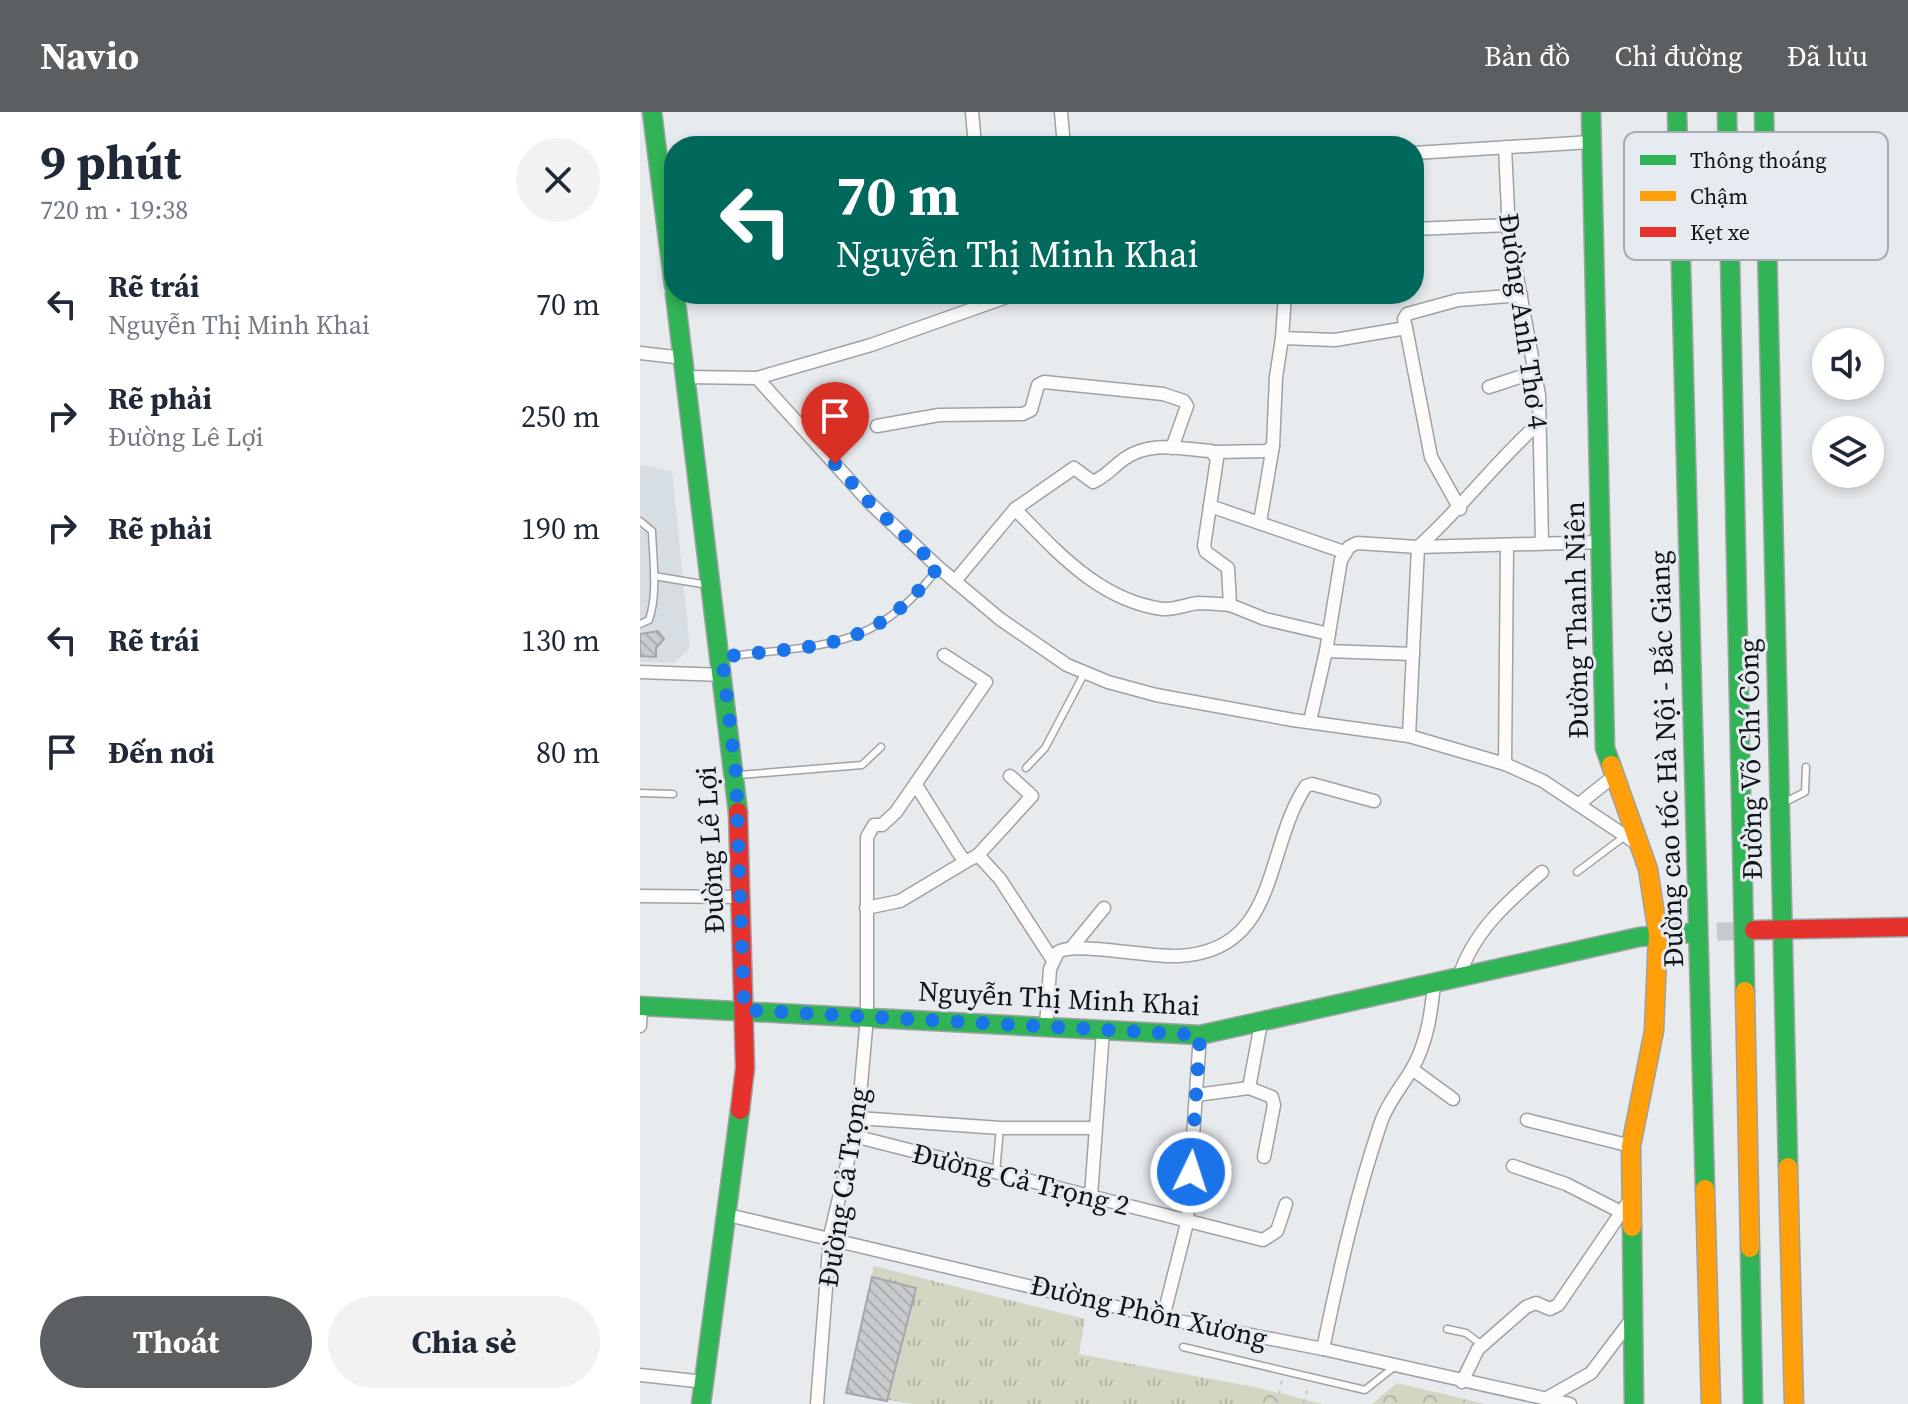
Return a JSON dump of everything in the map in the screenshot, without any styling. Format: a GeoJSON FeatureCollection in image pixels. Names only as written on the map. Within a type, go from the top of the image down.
{"type":"FeatureCollection","features":[{"type":"Feature","properties":{"kind":"main road"},"geometry":{"type":"LineString","coordinates":[[652,112],[664,207]]}},
{"type":"Feature","properties":{"kind":"main road","name":"Đường Thanh Niên"},"geometry":{"type":"LineString","coordinates":[[1591,112],[1603,542],[1605,748],[1632,841],[1648,869],[1658,934],[1654,1031],[1631,1146],[1625,1206],[1634,1404]]}},
{"type":"Feature","properties":{"kind":"main road","name":"Đường cao tốc Hà Nội - Bắc Giang"},"geometry":{"type":"LineString","coordinates":[[1677,112],[1678,132]]}},
{"type":"Feature","properties":{"kind":"main road"},"geometry":{"type":"LineString","coordinates":[[1727,112],[1727,132]]}},
{"type":"Feature","properties":{"kind":"main road","name":"Đường Võ Chí Công"},"geometry":{"type":"LineString","coordinates":[[1764,112],[1764,132]]}},
{"type":"Feature","properties":{"kind":"main road","name":"Đường cao tốc Hà Nội - Bắc Giang"},"geometry":{"type":"LineString","coordinates":[[1681,260],[1711,1404]]}},
{"type":"Feature","properties":{"kind":"main road"},"geometry":{"type":"LineString","coordinates":[[1730,260],[1753,1404]]}},
{"type":"Feature","properties":{"kind":"main road","name":"Đường Võ Chí Công"},"geometry":{"type":"LineString","coordinates":[[1767,260],[1794,1404]]}},
{"type":"Feature","properties":{"kind":"main road","name":"Đường Lê Lợi"},"geometry":{"type":"LineString","coordinates":[[676,304],[736,775],[742,897],[745,1068],[701,1404]]}},
{"type":"Feature","properties":{"kind":"main road"},"geometry":{"type":"LineString","coordinates":[[1754,930],[1908,927]]}},
{"type":"Feature","properties":{"kind":"main road","name":"Nguyễn Thị Minh Khai"},"geometry":{"type":"LineString","coordinates":[[640,1006],[1200,1035],[1658,934],[1690,933]]}},
{"type":"Feature","properties":{"kind":"street"},"geometry":{"type":"LineString","coordinates":[[972,112],[974,136]]}},
{"type":"Feature","properties":{"kind":"street"},"geometry":{"type":"LineString","coordinates":[[1061,112],[1063,136]]}},
{"type":"Feature","properties":{"kind":"street"},"geometry":{"type":"LineString","coordinates":[[1424,152],[1591,142]]}},
{"type":"Feature","properties":{"kind":"street","name":"Đường Anh Thơ 4"},"geometry":{"type":"LineString","coordinates":[[1505,147],[1509,225],[1535,372],[1542,542]]}},
{"type":"Feature","properties":{"kind":"street"},"geometry":{"type":"LineString","coordinates":[[1424,229],[1509,225]]}},
{"type":"Feature","properties":{"kind":"street"},"geometry":{"type":"LineString","coordinates":[[1460,509],[1431,457],[1404,319],[1410,313],[1458,300],[1521,295]]}},
{"type":"Feature","properties":{"kind":"street"},"geometry":{"type":"LineString","coordinates":[[686,377],[757,378],[871,345],[985,304]]}},
{"type":"Feature","properties":{"kind":"street"},"geometry":{"type":"LineString","coordinates":[[1260,522],[1273,446],[1274,398],[1284,304]]}},
{"type":"Feature","properties":{"kind":"street"},"geometry":{"type":"LineString","coordinates":[[1282,338],[1335,340],[1406,328]]}},
{"type":"Feature","properties":{"kind":"street"},"geometry":{"type":"LineString","coordinates":[[640,353],[684,358]]}},
{"type":"Feature","properties":{"kind":"street"},"geometry":{"type":"LineString","coordinates":[[1489,387],[1535,372]]}},
{"type":"Feature","properties":{"kind":"street"},"geometry":{"type":"LineString","coordinates":[[757,378],[871,504],[938,567],[1000,619],[1067,665],[1156,695],[1409,736],[1505,764],[1543,781],[1632,841]]}},
{"type":"Feature","properties":{"kind":"street"},"geometry":{"type":"LineString","coordinates":[[877,426],[939,415],[1023,414],[1031,410],[1038,385],[1044,382],[1163,394],[1184,401],[1187,406],[1172,448]]}},
{"type":"Feature","properties":{"kind":"street"},"geometry":{"type":"LineString","coordinates":[[1409,736],[1418,547],[1460,509],[1510,449],[1539,423]]}},
{"type":"Feature","properties":{"kind":"street"},"geometry":{"type":"LineString","coordinates":[[955,581],[1015,509],[1074,468],[1093,482],[1136,452],[1158,446],[1215,452],[1267,451],[1273,446]]}},
{"type":"Feature","properties":{"kind":"street"},"geometry":{"type":"LineString","coordinates":[[1215,452],[1217,459],[1204,546],[1206,552],[1228,568],[1230,605]]}},
{"type":"Feature","properties":{"kind":"street"},"geometry":{"type":"LineString","coordinates":[[1210,506],[1344,552]]}},
{"type":"Feature","properties":{"kind":"street"},"geometry":{"type":"LineString","coordinates":[[1015,509],[1068,564],[1095,583],[1133,600],[1164,609],[1197,603],[1230,605],[1265,619],[1329,634]]}},
{"type":"Feature","properties":{"kind":"street"},"geometry":{"type":"LineString","coordinates":[[1310,721],[1344,552],[1357,543],[1418,547],[1603,542]]}},
{"type":"Feature","properties":{"kind":"street"},"geometry":{"type":"LineString","coordinates":[[1505,764],[1507,545]]}},
{"type":"Feature","properties":{"kind":"street"},"geometry":{"type":"LineString","coordinates":[[1326,651],[1413,654]]}},
{"type":"Feature","properties":{"kind":"street"},"geometry":{"type":"LineString","coordinates":[[944,655],[986,682],[916,785],[965,862]]}},
{"type":"Feature","properties":{"kind":"street"},"geometry":{"type":"LineString","coordinates":[[640,672],[723,666]]}},
{"type":"Feature","properties":{"kind":"street"},"geometry":{"type":"LineString","coordinates":[[866,908],[900,901],[978,855],[1032,796],[1010,776]]}},
{"type":"Feature","properties":{"kind":"street"},"geometry":{"type":"LineString","coordinates":[[1579,804],[1614,776]]}},
{"type":"Feature","properties":{"kind":"street"},"geometry":{"type":"LineString","coordinates":[[1052,959],[1065,948],[1072,947],[1141,956],[1190,956],[1205,952],[1244,929],[1260,909],[1277,854],[1306,786],[1312,784],[1374,801]]}},
{"type":"Feature","properties":{"kind":"street","name":"Đường Cả Trọng"},"geometry":{"type":"LineString","coordinates":[[817,1404],[830,1236],[858,1118],[867,1017],[865,849],[870,829],[889,821],[916,785]]}},
{"type":"Feature","properties":{"kind":"street"},"geometry":{"type":"LineString","coordinates":[[978,855],[1000,879],[1052,959],[1046,1026]]}},
{"type":"Feature","properties":{"kind":"street"},"geometry":{"type":"LineString","coordinates":[[1458,980],[1464,961],[1490,920],[1542,872]]}},
{"type":"Feature","properties":{"kind":"street"},"geometry":{"type":"LineString","coordinates":[[640,896],[742,897]]}},
{"type":"Feature","properties":{"kind":"street"},"geometry":{"type":"LineString","coordinates":[[1072,947],[1104,908]]}},
{"type":"Feature","properties":{"kind":"street"},"geometry":{"type":"LineString","coordinates":[[1323,1349],[1347,1238],[1383,1117],[1412,1069],[1427,1032],[1434,985]]}},
{"type":"Feature","properties":{"kind":"street"},"geometry":{"type":"LineString","coordinates":[[640,1006],[640,1026]]}},
{"type":"Feature","properties":{"kind":"street"},"geometry":{"type":"LineString","coordinates":[[1249,1088],[1261,1023]]}},
{"type":"Feature","properties":{"kind":"street"},"geometry":{"type":"LineString","coordinates":[[1091,1196],[1103,1031]]}},
{"type":"Feature","properties":{"kind":"street"},"geometry":{"type":"LineString","coordinates":[[1163,1318],[1187,1223],[1200,1035]]}},
{"type":"Feature","properties":{"kind":"street"},"geometry":{"type":"LineString","coordinates":[[1412,1069],[1453,1099]]}},
{"type":"Feature","properties":{"kind":"street"},"geometry":{"type":"LineString","coordinates":[[1196,1095],[1249,1088],[1272,1097],[1274,1105],[1264,1157]]}},
{"type":"Feature","properties":{"kind":"street"},"geometry":{"type":"LineString","coordinates":[[858,1118],[1000,1128],[1094,1128]]}},
{"type":"Feature","properties":{"kind":"street"},"geometry":{"type":"LineString","coordinates":[[1527,1120],[1631,1146]]}},
{"type":"Feature","properties":{"kind":"street","name":"Đường Cả Trọng 2"},"geometry":{"type":"LineString","coordinates":[[854,1136],[1263,1240],[1277,1231],[1286,1204]]}},
{"type":"Feature","properties":{"kind":"street"},"geometry":{"type":"LineString","coordinates":[[1462,1382],[1482,1345],[1530,1304],[1550,1309],[1558,1305],[1625,1206],[1513,1166]]}},
{"type":"Feature","properties":{"kind":"street","name":"Đường Phồn Xương"},"geometry":{"type":"LineString","coordinates":[[728,1215],[830,1236],[1163,1318],[1323,1349],[1570,1404]]}},
{"type":"Feature","properties":{"kind":"street"},"geometry":{"type":"LineString","coordinates":[[1547,1398],[1591,1373],[1631,1320]]}},
{"type":"Feature","properties":{"kind":"street"},"geometry":{"type":"LineString","coordinates":[[640,1375],[705,1382]]}},
{"type":"Feature","properties":{"kind":"lane"},"geometry":{"type":"LineString","coordinates":[[640,521],[652,531],[654,576],[652,610],[649,620],[640,624]]}},
{"type":"Feature","properties":{"kind":"lane"},"geometry":{"type":"LineString","coordinates":[[723,666],[842,641],[869,632],[919,594],[938,567]]}},
{"type":"Feature","properties":{"kind":"lane"},"geometry":{"type":"LineString","coordinates":[[654,576],[711,586]]}},
{"type":"Feature","properties":{"kind":"lane"},"geometry":{"type":"LineString","coordinates":[[1026,768],[1045,748],[1085,672]]}},
{"type":"Feature","properties":{"kind":"lane"},"geometry":{"type":"LineString","coordinates":[[736,775],[862,765],[881,747]]}},
{"type":"Feature","properties":{"kind":"lane"},"geometry":{"type":"LineString","coordinates":[[1780,804],[1794,800],[1805,792],[1806,767]]}},
{"type":"Feature","properties":{"kind":"lane"},"geometry":{"type":"LineString","coordinates":[[640,793],[673,794]]}},
{"type":"Feature","properties":{"kind":"lane"},"geometry":{"type":"LineString","coordinates":[[1577,872],[1632,841]]}},
{"type":"Feature","properties":{"kind":"lane"},"geometry":{"type":"LineString","coordinates":[[996,1172],[1000,1128]]}},
{"type":"Feature","properties":{"kind":"lane"},"geometry":{"type":"LineString","coordinates":[[1447,1329],[1466,1333],[1482,1345]]}},
{"type":"Feature","properties":{"kind":"lane"},"geometry":{"type":"LineString","coordinates":[[1183,1347],[1365,1390],[1396,1365]]}},
{"type":"Feature","properties":{"kind":"path"},"geometry":{"type":"LineString","coordinates":[[1277,1404],[1284,1371]]}},
{"type":"Feature","properties":{"kind":"path"},"geometry":{"type":"LineString","coordinates":[[1304,1404],[1311,1377]]}},
{"type":"Feature","properties":{"kind":"shaded area"},"geometry":{"type":"Polygon","coordinates":[[[640,465],[672,471],[690,648],[675,663],[640,662],[640,465]]]}},
{"type":"Feature","properties":{"kind":"green space"},"geometry":{"type":"Polygon","coordinates":[[[874,1266],[1085,1319],[1079,1354],[1259,1388],[1254,1404],[914,1404],[846,1393],[874,1266]]]}},
{"type":"Feature","properties":{"kind":"green space"},"geometry":{"type":"Polygon","coordinates":[[[1397,1383],[1485,1404],[1372,1404],[1397,1383]]]}},
{"type":"Feature","properties":{"kind":"green space"},"geometry":{"type":"Polygon","coordinates":[[[1259,1388],[1323,1404],[1254,1404],[1259,1388]]]}},
{"type":"Feature","properties":{"kind":"building"},"geometry":{"type":"Polygon","coordinates":[[[658,631],[664,639],[656,648],[656,657],[640,656],[640,634],[658,631]]]}},
{"type":"Feature","properties":{"kind":"building"},"geometry":{"type":"Polygon","coordinates":[[[872,1277],[916,1288],[887,1401],[846,1393],[872,1277]]]}},
{"type":"Feature","properties":{"kind":"tunnel"},"geometry":{"type":"LineString","coordinates":[[1690,933],[1754,930]]}},
{"type":"Feature","properties":{"kind":"traffic: fast"},"geometry":{"type":"LineString","coordinates":[[652,112],[664,207]]}},
{"type":"Feature","properties":{"kind":"traffic: fast"},"geometry":{"type":"LineString","coordinates":[[1591,112],[1605,748],[1611,765]]}},
{"type":"Feature","properties":{"kind":"traffic: fast"},"geometry":{"type":"LineString","coordinates":[[1677,112],[1678,132]]}},
{"type":"Feature","properties":{"kind":"traffic: fast"},"geometry":{"type":"LineString","coordinates":[[1727,112],[1727,132]]}},
{"type":"Feature","properties":{"kind":"traffic: fast"},"geometry":{"type":"LineString","coordinates":[[1764,112],[1764,132]]}},
{"type":"Feature","properties":{"kind":"traffic: fast"},"geometry":{"type":"LineString","coordinates":[[1681,260],[1705,1189]]}},
{"type":"Feature","properties":{"kind":"traffic: fast"},"geometry":{"type":"LineString","coordinates":[[1730,260],[1745,991]]}},
{"type":"Feature","properties":{"kind":"traffic: fast"},"geometry":{"type":"LineString","coordinates":[[1767,260],[1788,1167]]}},
{"type":"Feature","properties":{"kind":"traffic: fast"},"geometry":{"type":"LineString","coordinates":[[676,304],[738,812]]}},
{"type":"Feature","properties":{"kind":"traffic: fast"},"geometry":{"type":"LineString","coordinates":[[640,1006],[1200,1035],[1639,937],[1690,933]]}},
{"type":"Feature","properties":{"kind":"traffic: fast"},"geometry":{"type":"LineString","coordinates":[[701,1404],[740,1110]]}},
{"type":"Feature","properties":{"kind":"traffic: fast"},"geometry":{"type":"LineString","coordinates":[[1632,1227],[1634,1404]]}},
{"type":"Feature","properties":{"kind":"traffic: fast"},"geometry":{"type":"LineString","coordinates":[[1750,1248],[1753,1404]]}},
{"type":"Feature","properties":{"kind":"traffic: slow"},"geometry":{"type":"LineString","coordinates":[[1611,765],[1648,869],[1658,934],[1654,1031],[1631,1146],[1632,1227]]}},
{"type":"Feature","properties":{"kind":"traffic: slow"},"geometry":{"type":"LineString","coordinates":[[1745,991],[1750,1248]]}},
{"type":"Feature","properties":{"kind":"traffic: slow"},"geometry":{"type":"LineString","coordinates":[[1788,1167],[1794,1404]]}},
{"type":"Feature","properties":{"kind":"traffic: slow"},"geometry":{"type":"LineString","coordinates":[[1705,1189],[1711,1404]]}},
{"type":"Feature","properties":{"kind":"traffic: jam"},"geometry":{"type":"LineString","coordinates":[[738,812],[745,1068],[740,1110]]}},
{"type":"Feature","properties":{"kind":"traffic: jam"},"geometry":{"type":"LineString","coordinates":[[1754,930],[1908,927]]}},
{"type":"Feature","properties":{"kind":"route"},"geometry":{"type":"LineString","coordinates":[[835,464],[871,504],[938,567],[919,594],[869,632],[842,641],[722,657],[736,775],[744,1010],[1046,1026],[1152,1035],[1200,1035],[1191,1172]]}}]}
